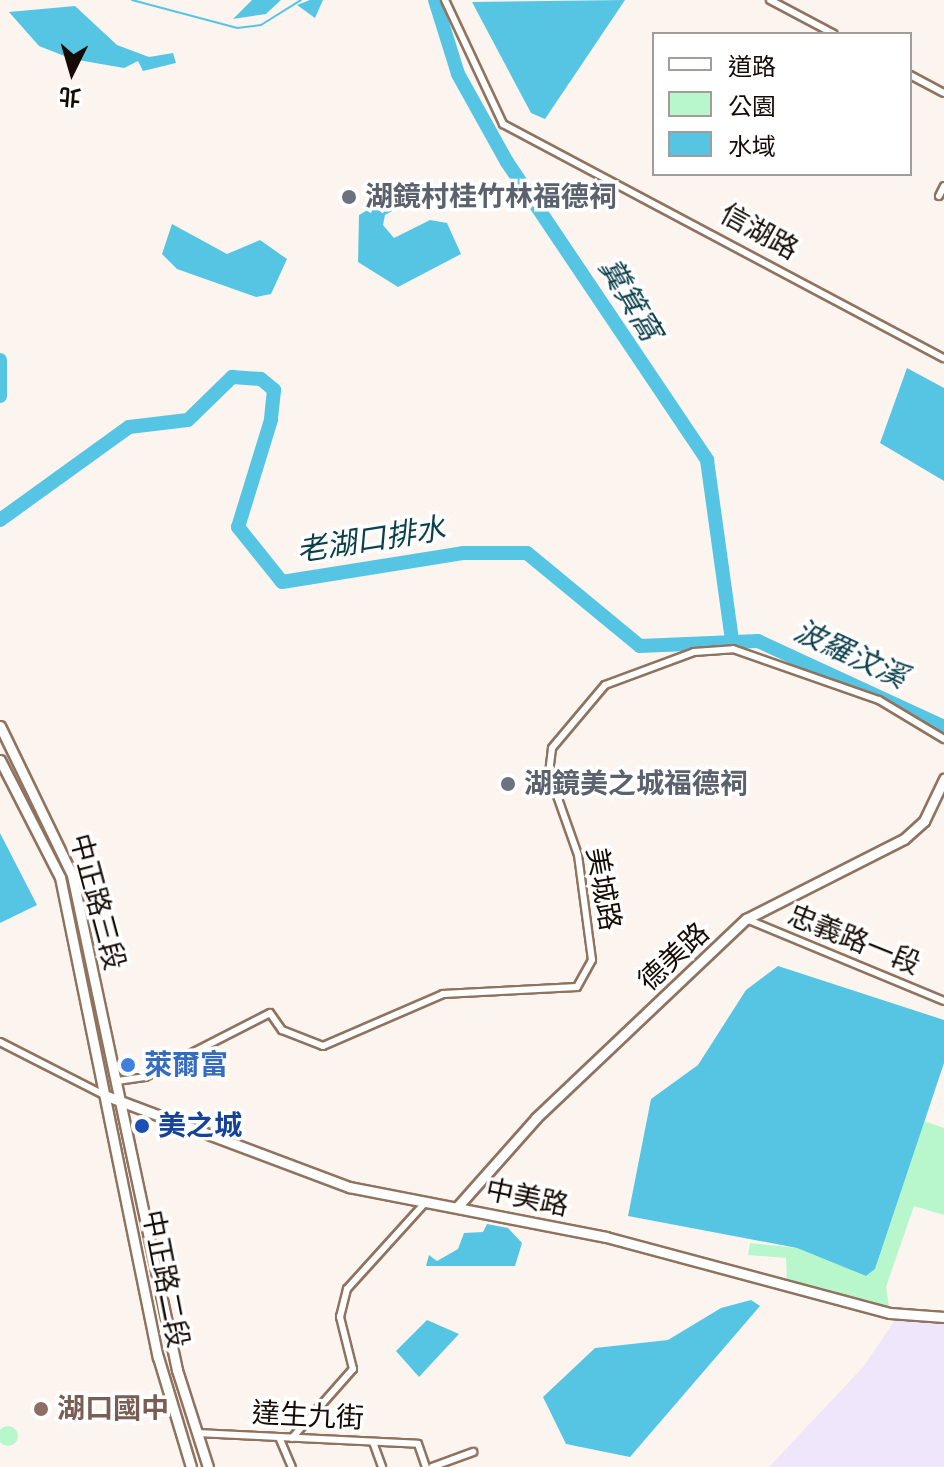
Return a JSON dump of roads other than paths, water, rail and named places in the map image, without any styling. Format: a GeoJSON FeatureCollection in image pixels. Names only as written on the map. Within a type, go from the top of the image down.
{"type":"FeatureCollection","features":[{"type":"Feature","properties":{"kind":"street","name":"信湖路"},"geometry":{"type":"LineString","coordinates":[[445,0],[503,124],[944,358]]}},
{"type":"Feature","properties":{"kind":"street"},"geometry":{"type":"LineString","coordinates":[[770,0],[830,32]]}},
{"type":"Feature","properties":{"kind":"street"},"geometry":{"type":"LineString","coordinates":[[912,76],[944,93]]}},
{"type":"Feature","properties":{"kind":"street"},"geometry":{"type":"LineString","coordinates":[[939,196],[944,186]]}},
{"type":"Feature","properties":{"kind":"street","name":"美城路"},"geometry":{"type":"LineString","coordinates":[[117,1081],[145,1077],[270,1013],[282,1030],[323,1046],[443,994],[577,987],[592,960],[578,855],[549,773],[552,748],[605,685],[694,652],[733,649],[890,704],[944,739]]}},
{"type":"Feature","properties":{"kind":"street","name":"中正路三段"},"geometry":{"type":"LineString","coordinates":[[0,726],[72,875],[121,1101]]}},
{"type":"Feature","properties":{"kind":"street","name":"中正路三段"},"geometry":{"type":"LineString","coordinates":[[0,760],[60,877],[107,1096]]}},
{"type":"Feature","properties":{"kind":"street","name":"德美路"},"geometry":{"type":"LineString","coordinates":[[458,1206],[536,1118],[746,919],[904,839],[924,821],[944,779]]}},
{"type":"Feature","properties":{"kind":"street","name":"忠義路一段"},"geometry":{"type":"LineString","coordinates":[[746,919],[944,1001]]}},
{"type":"Feature","properties":{"kind":"street"},"geometry":{"type":"LineString","coordinates":[[0,1042],[107,1096]]}},
{"type":"Feature","properties":{"kind":"street","name":"中美路"},"geometry":{"type":"LineString","coordinates":[[107,1096],[349,1187],[458,1206],[787,1281],[890,1313],[944,1317]]}},
{"type":"Feature","properties":{"kind":"street","name":"中正路二段"},"geometry":{"type":"LineString","coordinates":[[107,1096],[158,1357],[191,1467]]}},
{"type":"Feature","properties":{"kind":"street","name":"中正路二段"},"geometry":{"type":"LineString","coordinates":[[121,1101],[197,1433],[208,1467]]}},
{"type":"Feature","properties":{"kind":"street"},"geometry":{"type":"LineString","coordinates":[[292,1438],[353,1369],[340,1317],[347,1289],[426,1202]]}},
{"type":"Feature","properties":{"kind":"street","name":"達生九街"},"geometry":{"type":"LineString","coordinates":[[197,1433],[418,1444],[429,1467]]}},
{"type":"Feature","properties":{"kind":"street"},"geometry":{"type":"LineString","coordinates":[[279,1437],[292,1467]]}},
{"type":"Feature","properties":{"kind":"street"},"geometry":{"type":"LineString","coordinates":[[373,1442],[382,1467]]}},
{"type":"Feature","properties":{"kind":"street"},"geometry":{"type":"LineString","coordinates":[[429,1467],[473,1452]]}},
{"type":"Feature","properties":{"kind":"water"},"geometry":{"type":"Polygon","coordinates":[[[252,0],[281,0],[266,14],[233,19],[252,0]]]}},
{"type":"Feature","properties":{"kind":"water"},"geometry":{"type":"Polygon","coordinates":[[[310,0],[323,0],[315,18],[297,5],[310,0]]]}},
{"type":"Feature","properties":{"kind":"water"},"geometry":{"type":"Polygon","coordinates":[[[625,0],[545,119],[531,113],[472,2],[625,0]]]}},
{"type":"Feature","properties":{"kind":"water"},"geometry":{"type":"Polygon","coordinates":[[[75,6],[117,45],[149,57],[173,53],[176,63],[143,71],[138,61],[124,68],[72,59],[39,46],[9,12],[75,6]]]}},
{"type":"Feature","properties":{"kind":"water"},"geometry":{"type":"Polygon","coordinates":[[[410,185],[418,197],[385,215],[383,225],[394,238],[430,220],[447,223],[461,254],[398,287],[358,262],[359,215],[410,185]]]}},
{"type":"Feature","properties":{"kind":"water"},"geometry":{"type":"Polygon","coordinates":[[[172,224],[227,254],[260,240],[287,259],[271,294],[256,297],[177,269],[162,254],[172,224]]]}},
{"type":"Feature","properties":{"kind":"water"},"geometry":{"type":"Polygon","coordinates":[[[907,368],[944,388],[944,481],[880,443],[907,368]]]}},
{"type":"Feature","properties":{"kind":"water"},"geometry":{"type":"Polygon","coordinates":[[[0,833],[37,905],[0,923],[0,833]]]}},
{"type":"Feature","properties":{"kind":"water"},"geometry":{"type":"Polygon","coordinates":[[[778,966],[944,1020],[944,1063],[875,1269],[866,1276],[797,1248],[628,1216],[651,1099],[698,1065],[746,990],[778,966]]]}},
{"type":"Feature","properties":{"kind":"water"},"geometry":{"type":"Polygon","coordinates":[[[487,1224],[508,1228],[522,1243],[515,1266],[426,1266],[429,1255],[437,1261],[458,1249],[464,1233],[483,1232],[487,1224]]]}},
{"type":"Feature","properties":{"kind":"water"},"geometry":{"type":"Polygon","coordinates":[[[751,1300],[760,1306],[630,1457],[566,1444],[543,1397],[595,1348],[668,1340],[721,1308],[751,1300]]]}},
{"type":"Feature","properties":{"kind":"water"},"geometry":{"type":"Polygon","coordinates":[[[427,1320],[459,1334],[419,1377],[396,1351],[427,1320]]]}},
{"type":"Feature","properties":{"kind":"waterway"},"geometry":{"type":"LineString","coordinates":[[132,0],[237,28],[261,25],[301,0]]}},
{"type":"Feature","properties":{"kind":"waterway","name":"糞箕窩"},"geometry":{"type":"LineString","coordinates":[[435,0],[458,74],[507,162],[707,460],[732,640]]}},
{"type":"Feature","properties":{"kind":"waterway","name":"老湖口排水"},"geometry":{"type":"LineString","coordinates":[[0,360],[0,396]]}},
{"type":"Feature","properties":{"kind":"waterway","name":"老湖口排水"},"geometry":{"type":"LineString","coordinates":[[0,520],[129,427],[188,420],[232,377],[261,379],[274,390],[271,420],[238,527],[282,582],[463,553],[527,553],[640,646],[758,641],[944,727]]}},
{"type":"Feature","properties":{"kind":"place","name":"湖鏡村桂竹林福德祠"},"geometry":{"type":"Point","coordinates":[349,197]}},
{"type":"Feature","properties":{"kind":"place","name":"湖鏡美之城福德祠"},"geometry":{"type":"Point","coordinates":[508,784]}},
{"type":"Feature","properties":{"kind":"place","name":"萊爾富"},"geometry":{"type":"Point","coordinates":[128,1065]}},
{"type":"Feature","properties":{"kind":"place","name":"美之城"},"geometry":{"type":"Point","coordinates":[142,1126]}},
{"type":"Feature","properties":{"kind":"place","name":"湖口國中"},"geometry":{"type":"Point","coordinates":[41,1409]}},
{"type":"Feature","properties":{"kind":"water label","name":"波羅汶溪"},"geometry":{"type":"Point","coordinates":[850,655]}}]}
